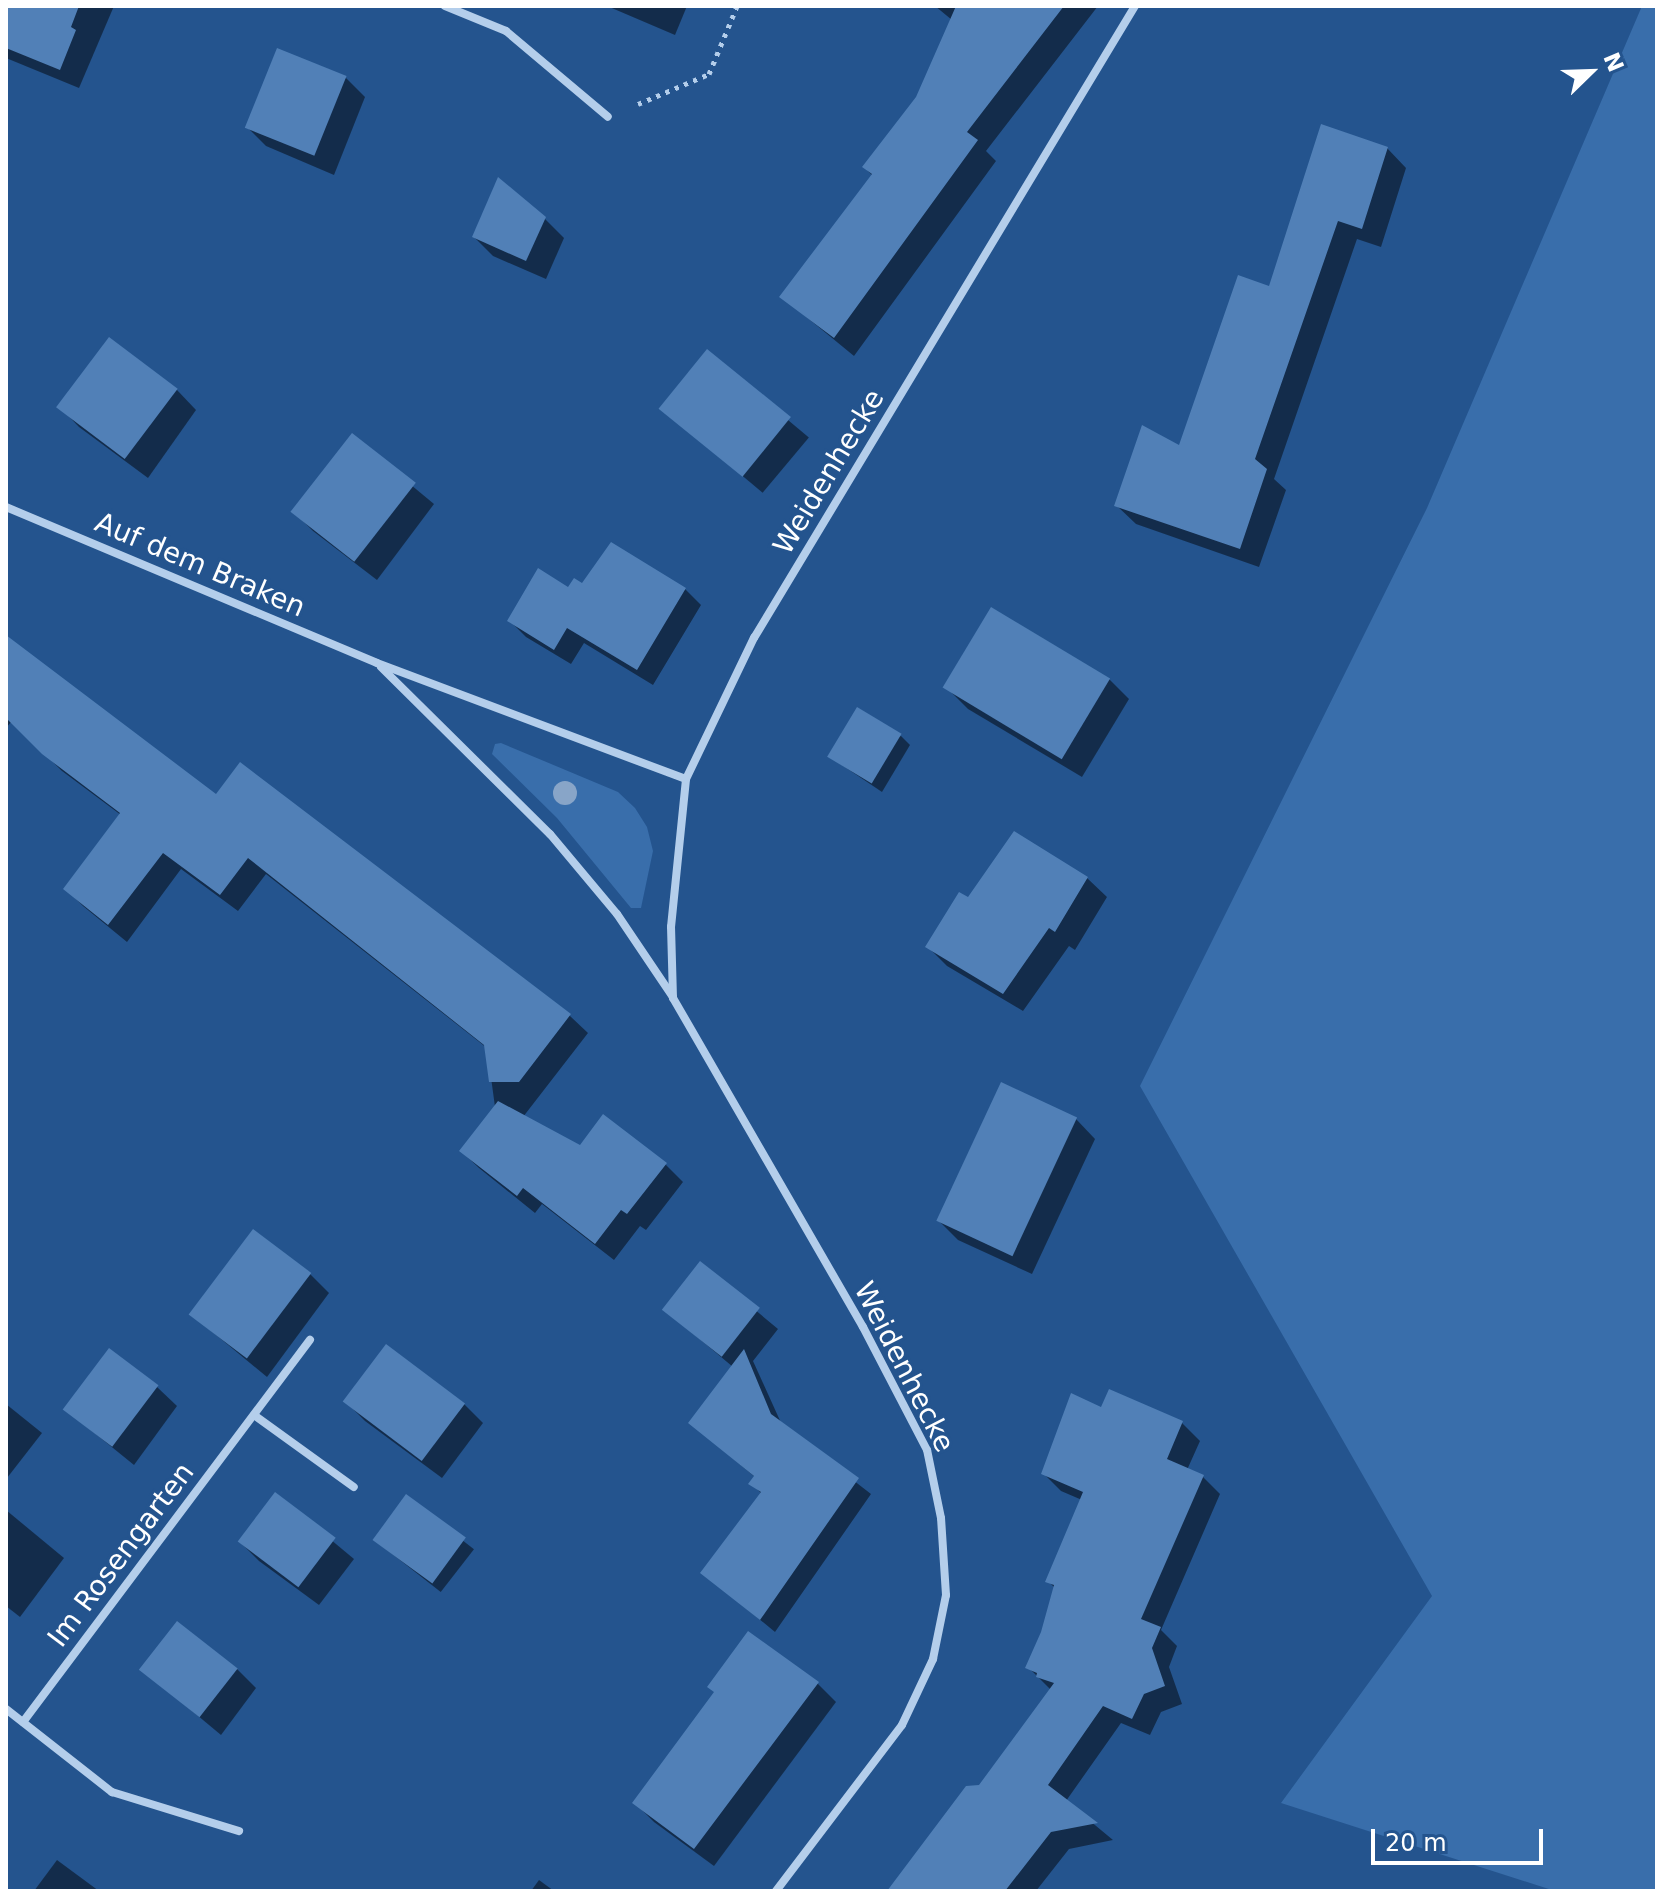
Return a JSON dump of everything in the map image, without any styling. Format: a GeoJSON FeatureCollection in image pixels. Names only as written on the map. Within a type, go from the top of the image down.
{"type":"FeatureCollection","features":[{"type":"Feature","properties":{"kind":"street"},"geometry":{"type":"LineString","coordinates":[[445,6],[506,31],[608,117]]}},
{"type":"Feature","properties":{"kind":"street","name":"Weidenhecke"},"geometry":{"type":"LineString","coordinates":[[673,998],[671,927],[686,779],[754,638],[1135,6]]}},
{"type":"Feature","properties":{"kind":"street","name":"Auf dem Braken"},"geometry":{"type":"LineString","coordinates":[[6,507],[377,663],[686,779]]}},
{"type":"Feature","properties":{"kind":"street","name":"Auf dem Braken"},"geometry":{"type":"LineString","coordinates":[[377,663],[550,834]]}},
{"type":"Feature","properties":{"kind":"street","name":"Weidenhecke"},"geometry":{"type":"LineString","coordinates":[[550,834],[617,914],[673,998],[863,1327],[927,1450],[941,1518],[946,1595],[933,1659],[902,1725],[776,1891]]}},
{"type":"Feature","properties":{"kind":"street","name":"Im Rosengarten"},"geometry":{"type":"LineString","coordinates":[[23,1722],[310,1340]]}},
{"type":"Feature","properties":{"kind":"street"},"geometry":{"type":"LineString","coordinates":[[254,1415],[354,1487]]}},
{"type":"Feature","properties":{"kind":"street"},"geometry":{"type":"LineString","coordinates":[[6,1709],[112,1792],[239,1831]]}},
{"type":"Feature","properties":{"kind":"path"},"geometry":{"type":"LineString","coordinates":[[608,117],[709,74],[737,6]]}},
{"type":"Feature","properties":{"kind":"shaded area"},"geometry":{"type":"Polygon","coordinates":[[[1642,6],[1657,6],[1657,1891],[1555,1891],[1281,1803],[1432,1596],[1140,1086],[1427,508],[1642,6]]]}},
{"type":"Feature","properties":{"kind":"shaded area"},"geometry":{"type":"Polygon","coordinates":[[[501,743],[618,792],[635,808],[647,827],[653,851],[641,908],[631,908],[557,818],[492,754],[495,744],[501,743]]]}},
{"type":"Feature","properties":{"kind":"building"},"geometry":{"type":"Polygon","coordinates":[[[6,6],[79,6],[71,27],[76,30],[60,70],[6,48],[6,6]]]}},
{"type":"Feature","properties":{"kind":"building"},"geometry":{"type":"Polygon","coordinates":[[[956,6],[1064,6],[967,132],[978,140],[834,338],[779,297],[872,174],[862,167],[916,97],[956,6]]]}},
{"type":"Feature","properties":{"kind":"building"},"geometry":{"type":"Polygon","coordinates":[[[277,48],[347,76],[314,156],[245,128],[277,48]]]}},
{"type":"Feature","properties":{"kind":"building"},"geometry":{"type":"Polygon","coordinates":[[[1321,124],[1388,147],[1362,229],[1338,221],[1255,459],[1267,469],[1240,549],[1114,506],[1142,425],[1179,445],[1238,275],[1269,286],[1321,124]]]}},
{"type":"Feature","properties":{"kind":"building"},"geometry":{"type":"Polygon","coordinates":[[[498,177],[546,217],[526,261],[472,237],[498,177]]]}},
{"type":"Feature","properties":{"kind":"building"},"geometry":{"type":"Polygon","coordinates":[[[109,337],[178,389],[125,459],[56,407],[109,337]]]}},
{"type":"Feature","properties":{"kind":"building"},"geometry":{"type":"Polygon","coordinates":[[[707,349],[791,417],[742,477],[659,409],[707,349]]]}},
{"type":"Feature","properties":{"kind":"building"},"geometry":{"type":"Polygon","coordinates":[[[352,433],[416,483],[354,562],[290,512],[352,433]]]}},
{"type":"Feature","properties":{"kind":"building"},"geometry":{"type":"Polygon","coordinates":[[[611,542],[686,588],[637,670],[567,628],[554,650],[507,621],[538,568],[568,587],[574,578],[582,583],[611,542]]]}},
{"type":"Feature","properties":{"kind":"building"},"geometry":{"type":"Polygon","coordinates":[[[991,607],[1110,679],[1062,759],[943,688],[991,607]]]}},
{"type":"Feature","properties":{"kind":"building"},"geometry":{"type":"Polygon","coordinates":[[[6,635],[216,794],[240,762],[571,1014],[519,1082],[489,1082],[484,1045],[248,858],[220,895],[163,853],[108,925],[63,889],[120,813],[42,754],[6,718],[6,635]]]}},
{"type":"Feature","properties":{"kind":"building"},"geometry":{"type":"Polygon","coordinates":[[[857,707],[902,734],[872,783],[827,757],[857,707]]]}},
{"type":"Feature","properties":{"kind":"building"},"geometry":{"type":"Polygon","coordinates":[[[1014,831],[1088,877],[1055,932],[1049,928],[1003,994],[925,947],[959,892],[968,897],[1014,831]]]}},
{"type":"Feature","properties":{"kind":"building"},"geometry":{"type":"Polygon","coordinates":[[[1001,1082],[1077,1117],[1012,1256],[936,1221],[1001,1082]]]}},
{"type":"Feature","properties":{"kind":"building"},"geometry":{"type":"Polygon","coordinates":[[[498,1101],[580,1145],[603,1114],[667,1163],[627,1214],[621,1210],[595,1244],[523,1188],[517,1196],[459,1151],[498,1101]]]}},
{"type":"Feature","properties":{"kind":"building"},"geometry":{"type":"Polygon","coordinates":[[[253,1229],[311,1273],[247,1358],[189,1314],[253,1229]]]}},
{"type":"Feature","properties":{"kind":"building"},"geometry":{"type":"Polygon","coordinates":[[[700,1261],[760,1308],[722,1357],[662,1310],[700,1261]]]}},
{"type":"Feature","properties":{"kind":"building"},"geometry":{"type":"Polygon","coordinates":[[[386,1344],[465,1404],[422,1461],[343,1402],[386,1344]]]}},
{"type":"Feature","properties":{"kind":"building"},"geometry":{"type":"Polygon","coordinates":[[[109,1348],[159,1385],[112,1447],[63,1409],[109,1348]]]}},
{"type":"Feature","properties":{"kind":"building"},"geometry":{"type":"Polygon","coordinates":[[[744,1349],[771,1414],[859,1478],[760,1620],[700,1573],[761,1492],[748,1484],[754,1476],[688,1423],[744,1349]]]}},
{"type":"Feature","properties":{"kind":"building"},"geometry":{"type":"Polygon","coordinates":[[[1109,1389],[1183,1421],[1167,1459],[1204,1475],[1141,1619],[1161,1627],[1152,1648],[1165,1686],[1144,1694],[1132,1719],[1103,1706],[1048,1785],[1098,1823],[1051,1832],[1005,1891],[887,1891],[966,1786],[979,1785],[1054,1683],[1036,1677],[1037,1673],[1025,1668],[1041,1632],[1054,1585],[1045,1582],[1083,1492],[1041,1474],[1071,1393],[1101,1407],[1109,1389]]]}},
{"type":"Feature","properties":{"kind":"building"},"geometry":{"type":"Polygon","coordinates":[[[275,1492],[336,1538],[298,1587],[238,1542],[275,1492]]]}},
{"type":"Feature","properties":{"kind":"building"},"geometry":{"type":"Polygon","coordinates":[[[406,1494],[466,1537],[432,1584],[372,1540],[406,1494]]]}},
{"type":"Feature","properties":{"kind":"building"},"geometry":{"type":"Polygon","coordinates":[[[177,1621],[238,1668],[200,1717],[139,1670],[177,1621]]]}},
{"type":"Feature","properties":{"kind":"building"},"geometry":{"type":"Polygon","coordinates":[[[748,1631],[819,1682],[694,1849],[632,1803],[714,1692],[707,1687],[748,1631]]]}}]}
